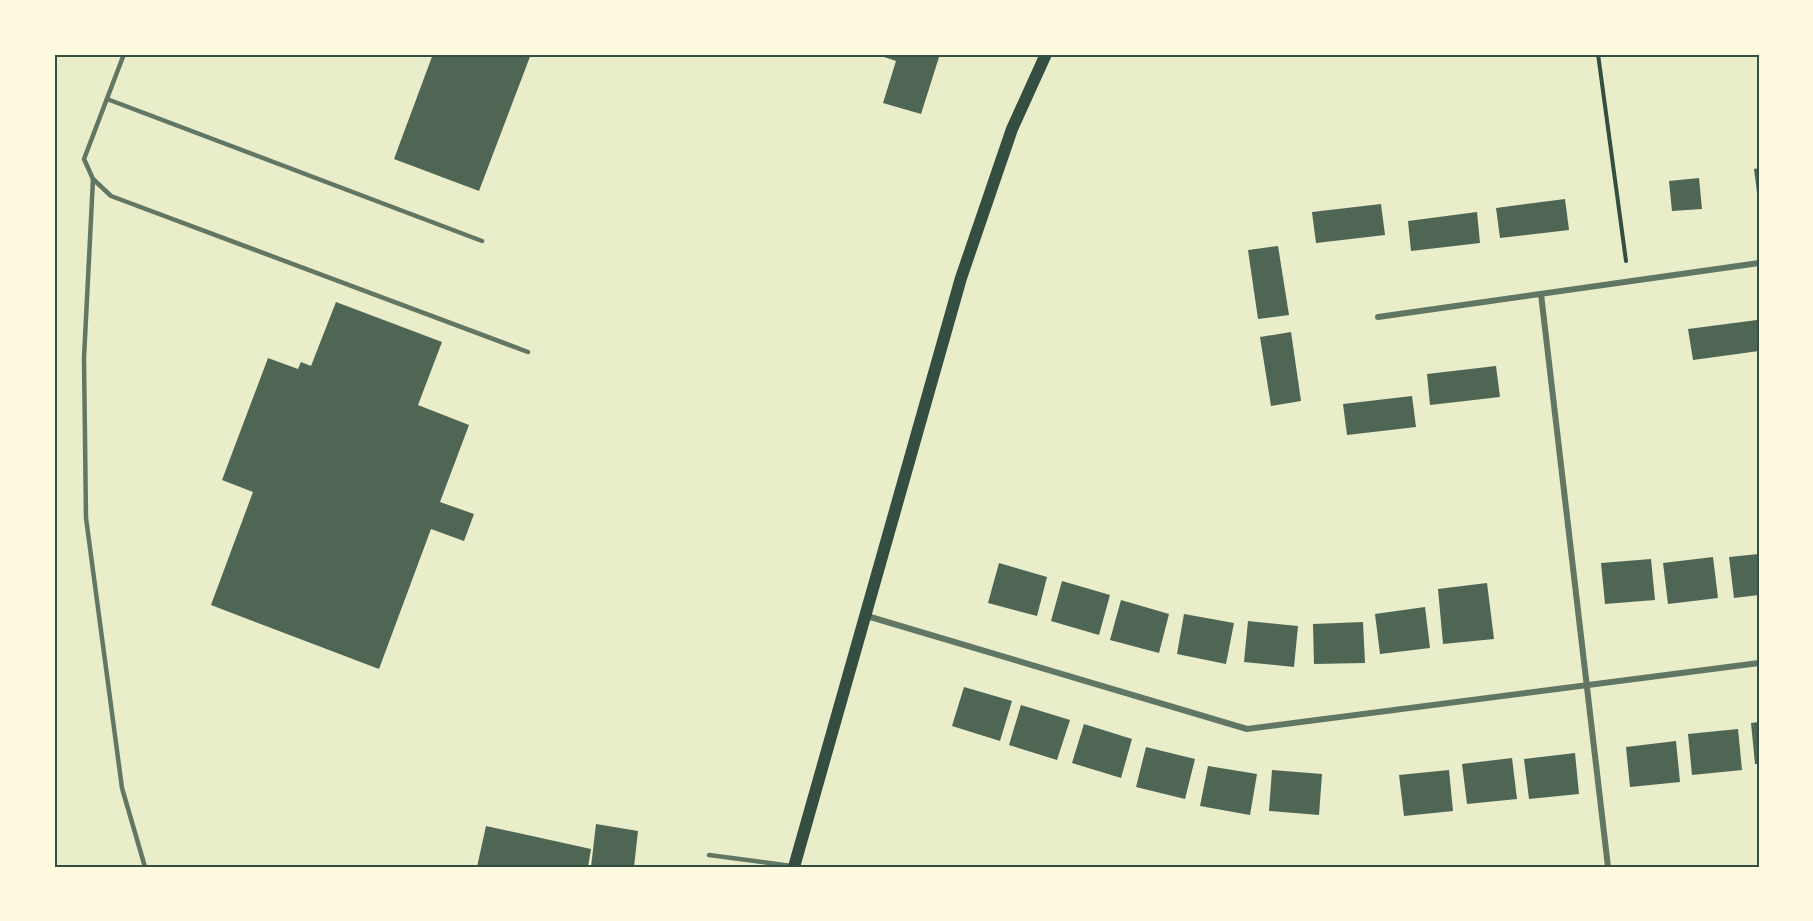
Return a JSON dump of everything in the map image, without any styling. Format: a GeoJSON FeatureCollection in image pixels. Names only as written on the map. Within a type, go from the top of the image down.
{"type":"FeatureCollection","features":[{"type":"Feature","properties":{"kind":"main road"},"geometry":{"type":"LineString","coordinates":[[795,867],[961,278],[1012,129],[1046,54]]}},
{"type":"Feature","properties":{"kind":"street"},"geometry":{"type":"LineString","coordinates":[[1378,317],[1759,263]]}},
{"type":"Feature","properties":{"kind":"street"},"geometry":{"type":"LineString","coordinates":[[1541,294],[1608,867]]}},
{"type":"Feature","properties":{"kind":"street"},"geometry":{"type":"LineString","coordinates":[[867,616],[1247,729],[1759,663]]}},
{"type":"Feature","properties":{"kind":"lane"},"geometry":{"type":"LineString","coordinates":[[124,54],[84,159],[93,179],[111,196],[528,352]]}},
{"type":"Feature","properties":{"kind":"lane"},"geometry":{"type":"LineString","coordinates":[[107,99],[482,241]]}},
{"type":"Feature","properties":{"kind":"lane"},"geometry":{"type":"LineString","coordinates":[[93,179],[84,358],[86,518],[122,788],[145,867]]}},
{"type":"Feature","properties":{"kind":"lane"},"geometry":{"type":"LineString","coordinates":[[709,855],[795,867]]}},
{"type":"Feature","properties":{"kind":"path"},"geometry":{"type":"LineString","coordinates":[[1598,54],[1629,283]]}},
{"type":"Feature","properties":{"kind":"building"},"geometry":{"type":"Polygon","coordinates":[[[433,54],[531,54],[479,191],[394,159],[433,54]]]}},
{"type":"Feature","properties":{"kind":"building"},"geometry":{"type":"Polygon","coordinates":[[[875,54],[940,54],[921,114],[883,103],[896,61],[875,54]]]}},
{"type":"Feature","properties":{"kind":"building"},"geometry":{"type":"Polygon","coordinates":[[[1759,168],[1759,200],[1758,200],[1754,169],[1759,168]]]}},
{"type":"Feature","properties":{"kind":"building"},"geometry":{"type":"Polygon","coordinates":[[[1699,178],[1702,209],[1672,211],[1669,181],[1699,178]]]}},
{"type":"Feature","properties":{"kind":"building"},"geometry":{"type":"Polygon","coordinates":[[[1565,199],[1569,230],[1500,238],[1496,208],[1565,199]]]}},
{"type":"Feature","properties":{"kind":"building"},"geometry":{"type":"Polygon","coordinates":[[[1381,204],[1385,235],[1316,243],[1312,212],[1381,204]]]}},
{"type":"Feature","properties":{"kind":"building"},"geometry":{"type":"Polygon","coordinates":[[[1477,212],[1480,243],[1411,251],[1408,221],[1477,212]]]}},
{"type":"Feature","properties":{"kind":"building"},"geometry":{"type":"Polygon","coordinates":[[[1278,246],[1289,315],[1258,319],[1248,250],[1278,246]]]}},
{"type":"Feature","properties":{"kind":"building"},"geometry":{"type":"Polygon","coordinates":[[[336,302],[442,342],[418,405],[469,425],[440,502],[474,514],[464,541],[431,529],[379,669],[211,605],[253,492],[222,480],[268,358],[298,369],[301,362],[311,366],[336,302]]]}},
{"type":"Feature","properties":{"kind":"building"},"geometry":{"type":"Polygon","coordinates":[[[1757,320],[1759,351],[1693,360],[1688,329],[1757,320]]]}},
{"type":"Feature","properties":{"kind":"building"},"geometry":{"type":"Polygon","coordinates":[[[1291,332],[1301,401],[1271,406],[1260,337],[1291,332]]]}},
{"type":"Feature","properties":{"kind":"building"},"geometry":{"type":"Polygon","coordinates":[[[1496,366],[1500,397],[1430,405],[1427,374],[1496,366]]]}},
{"type":"Feature","properties":{"kind":"building"},"geometry":{"type":"Polygon","coordinates":[[[1412,396],[1416,427],[1347,435],[1343,404],[1412,396]]]}},
{"type":"Feature","properties":{"kind":"building"},"geometry":{"type":"Polygon","coordinates":[[[1759,554],[1759,595],[1734,598],[1729,557],[1759,554]]]}},
{"type":"Feature","properties":{"kind":"building"},"geometry":{"type":"Polygon","coordinates":[[[1713,557],[1718,598],[1668,604],[1663,563],[1713,557]]]}},
{"type":"Feature","properties":{"kind":"building"},"geometry":{"type":"Polygon","coordinates":[[[1651,559],[1655,600],[1605,604],[1601,563],[1651,559]]]}},
{"type":"Feature","properties":{"kind":"building"},"geometry":{"type":"Polygon","coordinates":[[[999,563],[1047,577],[1037,616],[988,603],[999,563]]]}},
{"type":"Feature","properties":{"kind":"building"},"geometry":{"type":"Polygon","coordinates":[[[1062,581],[1110,595],[1099,635],[1051,621],[1062,581]]]}},
{"type":"Feature","properties":{"kind":"building"},"geometry":{"type":"Polygon","coordinates":[[[1487,583],[1494,639],[1443,644],[1438,589],[1487,583]]]}},
{"type":"Feature","properties":{"kind":"building"},"geometry":{"type":"Polygon","coordinates":[[[1121,600],[1169,614],[1159,653],[1110,640],[1121,600]]]}},
{"type":"Feature","properties":{"kind":"building"},"geometry":{"type":"Polygon","coordinates":[[[1425,607],[1430,648],[1380,654],[1375,614],[1425,607]]]}},
{"type":"Feature","properties":{"kind":"building"},"geometry":{"type":"Polygon","coordinates":[[[1184,614],[1234,623],[1226,664],[1177,654],[1184,614]]]}},
{"type":"Feature","properties":{"kind":"building"},"geometry":{"type":"Polygon","coordinates":[[[1248,621],[1298,626],[1294,667],[1244,662],[1248,621]]]}},
{"type":"Feature","properties":{"kind":"building"},"geometry":{"type":"Polygon","coordinates":[[[1363,622],[1365,663],[1314,664],[1313,624],[1363,622]]]}},
{"type":"Feature","properties":{"kind":"building"},"geometry":{"type":"Polygon","coordinates":[[[964,687],[1012,701],[1000,741],[952,726],[964,687]]]}},
{"type":"Feature","properties":{"kind":"building"},"geometry":{"type":"Polygon","coordinates":[[[1021,705],[1070,720],[1057,760],[1009,745],[1021,705]]]}},
{"type":"Feature","properties":{"kind":"building"},"geometry":{"type":"Polygon","coordinates":[[[1759,722],[1759,764],[1755,764],[1751,723],[1759,722]]]}},
{"type":"Feature","properties":{"kind":"building"},"geometry":{"type":"Polygon","coordinates":[[[1084,724],[1132,739],[1121,778],[1072,763],[1084,724]]]}},
{"type":"Feature","properties":{"kind":"building"},"geometry":{"type":"Polygon","coordinates":[[[1738,729],[1742,770],[1692,775],[1688,734],[1738,729]]]}},
{"type":"Feature","properties":{"kind":"building"},"geometry":{"type":"Polygon","coordinates":[[[1676,741],[1680,782],[1630,787],[1626,747],[1676,741]]]}},
{"type":"Feature","properties":{"kind":"building"},"geometry":{"type":"Polygon","coordinates":[[[1146,747],[1195,759],[1185,799],[1136,787],[1146,747]]]}},
{"type":"Feature","properties":{"kind":"building"},"geometry":{"type":"Polygon","coordinates":[[[1575,753],[1579,794],[1529,799],[1524,759],[1575,753]]]}},
{"type":"Feature","properties":{"kind":"building"},"geometry":{"type":"Polygon","coordinates":[[[1512,758],[1517,799],[1467,804],[1462,764],[1512,758]]]}},
{"type":"Feature","properties":{"kind":"building"},"geometry":{"type":"Polygon","coordinates":[[[1208,766],[1257,774],[1250,815],[1200,806],[1208,766]]]}},
{"type":"Feature","properties":{"kind":"building"},"geometry":{"type":"Polygon","coordinates":[[[1272,770],[1322,774],[1319,815],[1269,811],[1272,770]]]}},
{"type":"Feature","properties":{"kind":"building"},"geometry":{"type":"Polygon","coordinates":[[[1449,770],[1453,811],[1404,816],[1399,775],[1449,770]]]}},
{"type":"Feature","properties":{"kind":"building"},"geometry":{"type":"Polygon","coordinates":[[[596,824],[638,831],[634,867],[591,867],[596,824]]]}},
{"type":"Feature","properties":{"kind":"building"},"geometry":{"type":"Polygon","coordinates":[[[486,826],[591,849],[588,867],[477,867],[486,826]]]}}]}
